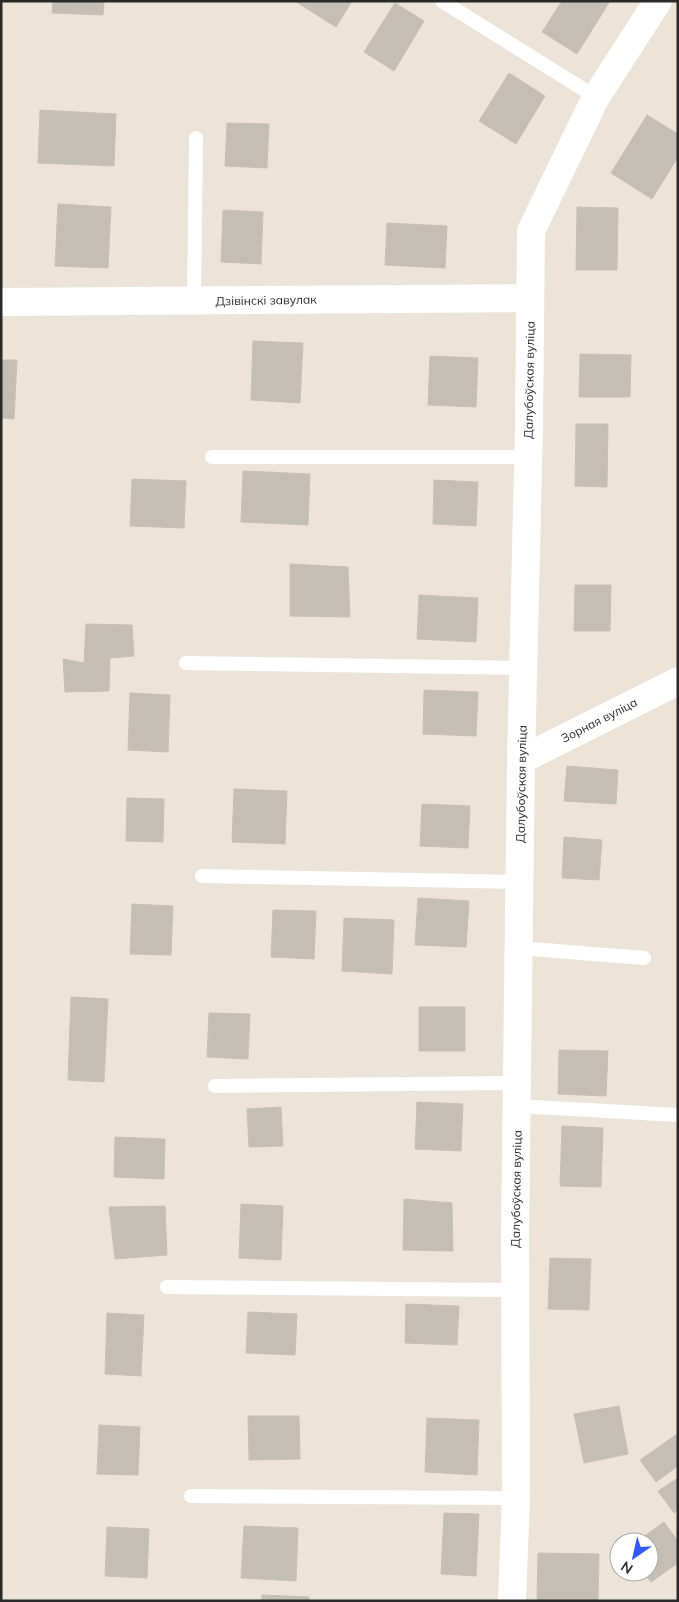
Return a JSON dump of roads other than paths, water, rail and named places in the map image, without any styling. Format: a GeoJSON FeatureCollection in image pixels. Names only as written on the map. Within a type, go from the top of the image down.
{"type":"FeatureCollection","features":[{"type":"Feature","properties":{"kind":"street","name":"Далубоўская вуліца"},"geometry":{"type":"LineString","coordinates":[[512,1601],[516,1498],[515,1290],[518,948],[531,231],[596,97],[658,1]]}},
{"type":"Feature","properties":{"kind":"street","name":"Дзівінскі завулак"},"geometry":{"type":"LineString","coordinates":[[1,302],[530,298]]}},
{"type":"Feature","properties":{"kind":"street","name":"Зорная вуліца"},"geometry":{"type":"LineString","coordinates":[[521,760],[678,681]]}},
{"type":"Feature","properties":{"kind":"lane"},"geometry":{"type":"LineString","coordinates":[[442,1],[596,97]]}},
{"type":"Feature","properties":{"kind":"lane"},"geometry":{"type":"LineString","coordinates":[[194,301],[196,138]]}},
{"type":"Feature","properties":{"kind":"lane"},"geometry":{"type":"LineString","coordinates":[[212,457],[528,458]]}},
{"type":"Feature","properties":{"kind":"lane"},"geometry":{"type":"LineString","coordinates":[[186,664],[523,668]]}},
{"type":"Feature","properties":{"kind":"lane"},"geometry":{"type":"LineString","coordinates":[[202,876],[519,882]]}},
{"type":"Feature","properties":{"kind":"lane"},"geometry":{"type":"LineString","coordinates":[[518,948],[644,958]]}},
{"type":"Feature","properties":{"kind":"lane"},"geometry":{"type":"LineString","coordinates":[[215,1086],[517,1095],[678,1115]]}},
{"type":"Feature","properties":{"kind":"lane"},"geometry":{"type":"LineString","coordinates":[[167,1287],[515,1290]]}},
{"type":"Feature","properties":{"kind":"lane"},"geometry":{"type":"LineString","coordinates":[[190,1496],[516,1498]]}}]}
